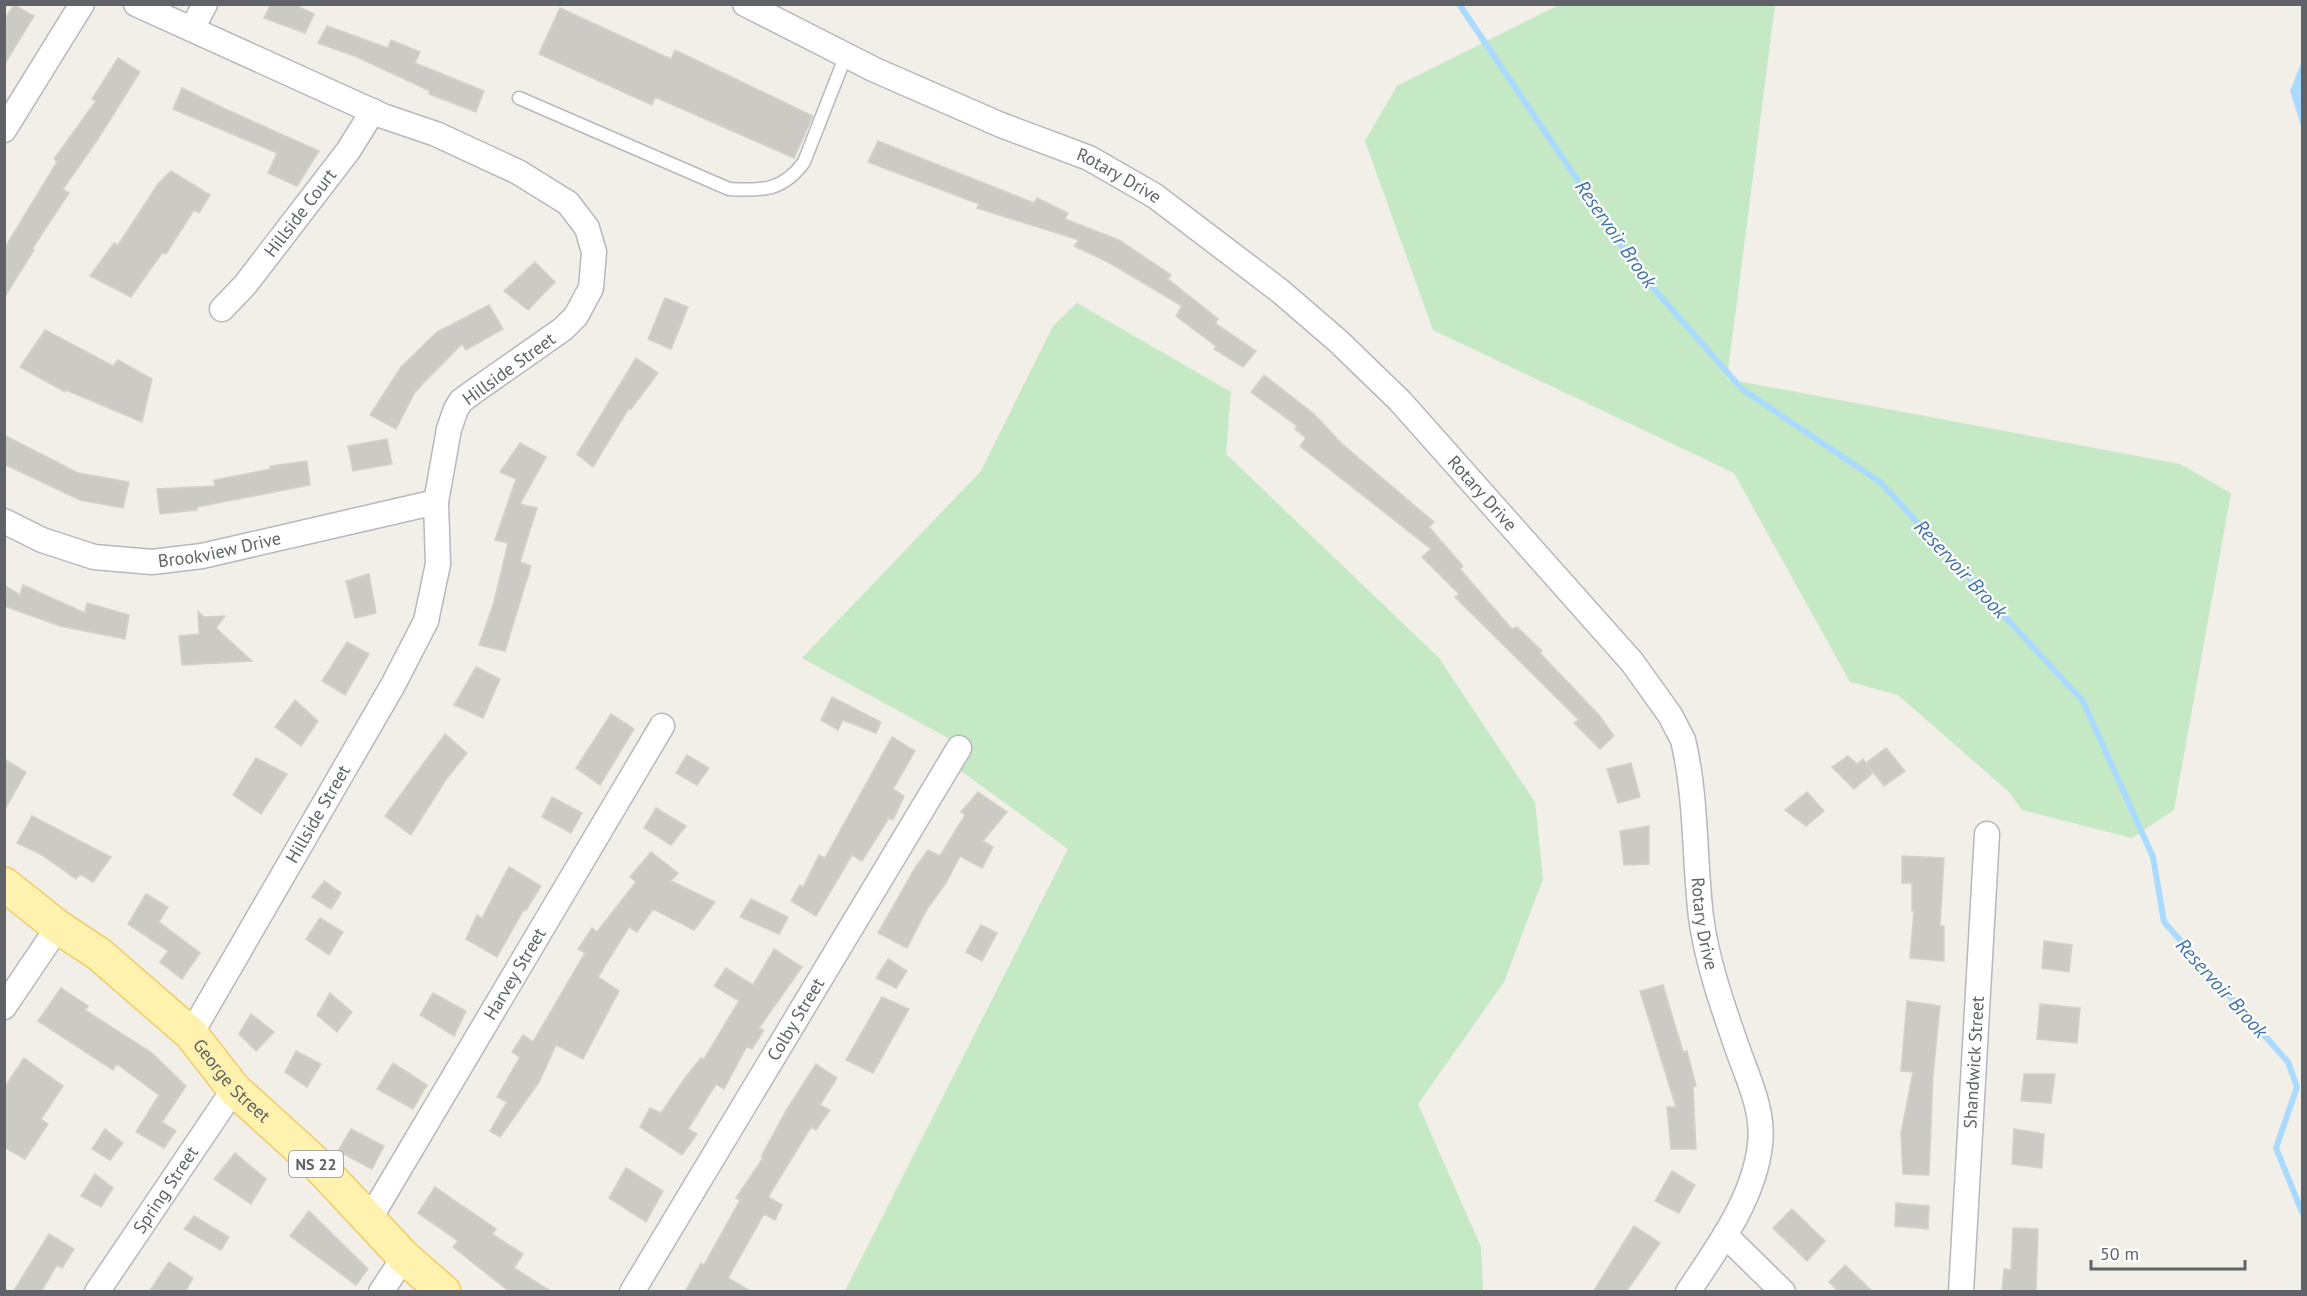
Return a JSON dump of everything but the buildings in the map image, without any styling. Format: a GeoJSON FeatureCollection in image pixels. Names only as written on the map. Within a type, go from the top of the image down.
{"type":"FeatureCollection","features":[{"type":"Feature","properties":{"kind":"main road","name":"George Street"},"geometry":{"type":"LineString","coordinates":[[4,884],[58,927],[99,954],[191,1034],[234,1089],[320,1167],[404,1257],[444,1292]]}},
{"type":"Feature","properties":{"kind":"street"},"geometry":{"type":"LineString","coordinates":[[4,130],[82,4]]}},
{"type":"Feature","properties":{"kind":"street","name":"Hillside Street"},"geometry":{"type":"LineString","coordinates":[[136,4],[373,111],[478,152],[558,194],[584,222],[594,252],[591,288],[576,316],[562,329],[461,401],[456,410],[449,429],[436,502],[438,536],[436,578],[431,604],[421,632],[191,1034]]}},
{"type":"Feature","properties":{"kind":"street"},"geometry":{"type":"LineString","coordinates":[[192,29],[205,4]]}},
{"type":"Feature","properties":{"kind":"street","name":"Rotary Drive"},"geometry":{"type":"LineString","coordinates":[[745,4],[846,55],[1000,124],[1071,150],[1155,195],[1280,291],[1338,340],[1400,401],[1611,638],[1652,688],[1671,715],[1683,740],[1688,767],[1703,929],[1713,972],[1755,1097],[1760,1123],[1758,1161],[1725,1235],[1688,1292]]}},
{"type":"Feature","properties":{"kind":"street","name":"Hillside Court"},"geometry":{"type":"LineString","coordinates":[[222,309],[245,285],[335,168],[373,111]]}},
{"type":"Feature","properties":{"kind":"street","name":"Brookview Drive"},"geometry":{"type":"LineString","coordinates":[[4,521],[42,540],[78,552],[120,561],[152,562],[202,556],[436,502]]}},
{"type":"Feature","properties":{"kind":"street","name":"Harvey Street"},"geometry":{"type":"LineString","coordinates":[[369,1220],[662,726]]}},
{"type":"Feature","properties":{"kind":"street","name":"Colby Street"},"geometry":{"type":"LineString","coordinates":[[632,1292],[959,748]]}},
{"type":"Feature","properties":{"kind":"street","name":"Shandwick Street"},"geometry":{"type":"LineString","coordinates":[[1960,1292],[1987,834]]}},
{"type":"Feature","properties":{"kind":"street"},"geometry":{"type":"LineString","coordinates":[[4,1007],[58,927]]}},
{"type":"Feature","properties":{"kind":"street","name":"Spring Street"},"geometry":{"type":"LineString","coordinates":[[97,1292],[234,1089]]}},
{"type":"Feature","properties":{"kind":"street"},"geometry":{"type":"LineString","coordinates":[[1725,1235],[1783,1292]]}},
{"type":"Feature","properties":{"kind":"street"},"geometry":{"type":"LineString","coordinates":[[381,1292],[404,1257]]}},
{"type":"Feature","properties":{"kind":"lane"},"geometry":{"type":"LineString","coordinates":[[519,98],[729,189],[755,191],[774,188],[794,177],[804,162],[846,55]]}},
{"type":"Feature","properties":{"kind":"green space"},"geometry":{"type":"Polygon","coordinates":[[[1559,5],[1775,5],[1727,379],[2180,464],[2231,493],[2174,810],[2132,838],[2022,810],[2009,792],[1898,695],[1850,682],[1734,473],[1433,330],[1365,141],[1397,86],[1559,5]]]}},
{"type":"Feature","properties":{"kind":"green space"},"geometry":{"type":"Polygon","coordinates":[[[1077,303],[1231,392],[1226,454],[1439,658],[1535,802],[1543,879],[1504,982],[1418,1104],[1481,1247],[1483,1291],[845,1291],[1068,849],[957,768],[968,749],[802,658],[981,471],[1053,326],[1077,303]]]}},
{"type":"Feature","properties":{"kind":"water"},"geometry":{"type":"Polygon","coordinates":[[[2302,61],[2302,129],[2290,91],[2302,61]]]}},
{"type":"Feature","properties":{"kind":"waterway","name":"Reservoir Brook"},"geometry":{"type":"LineString","coordinates":[[1459,4],[1640,273],[1742,389],[1880,482],[2083,701],[2153,857],[2164,922],[2288,1062],[2297,1087],[2276,1148],[2302,1212]]}}]}
